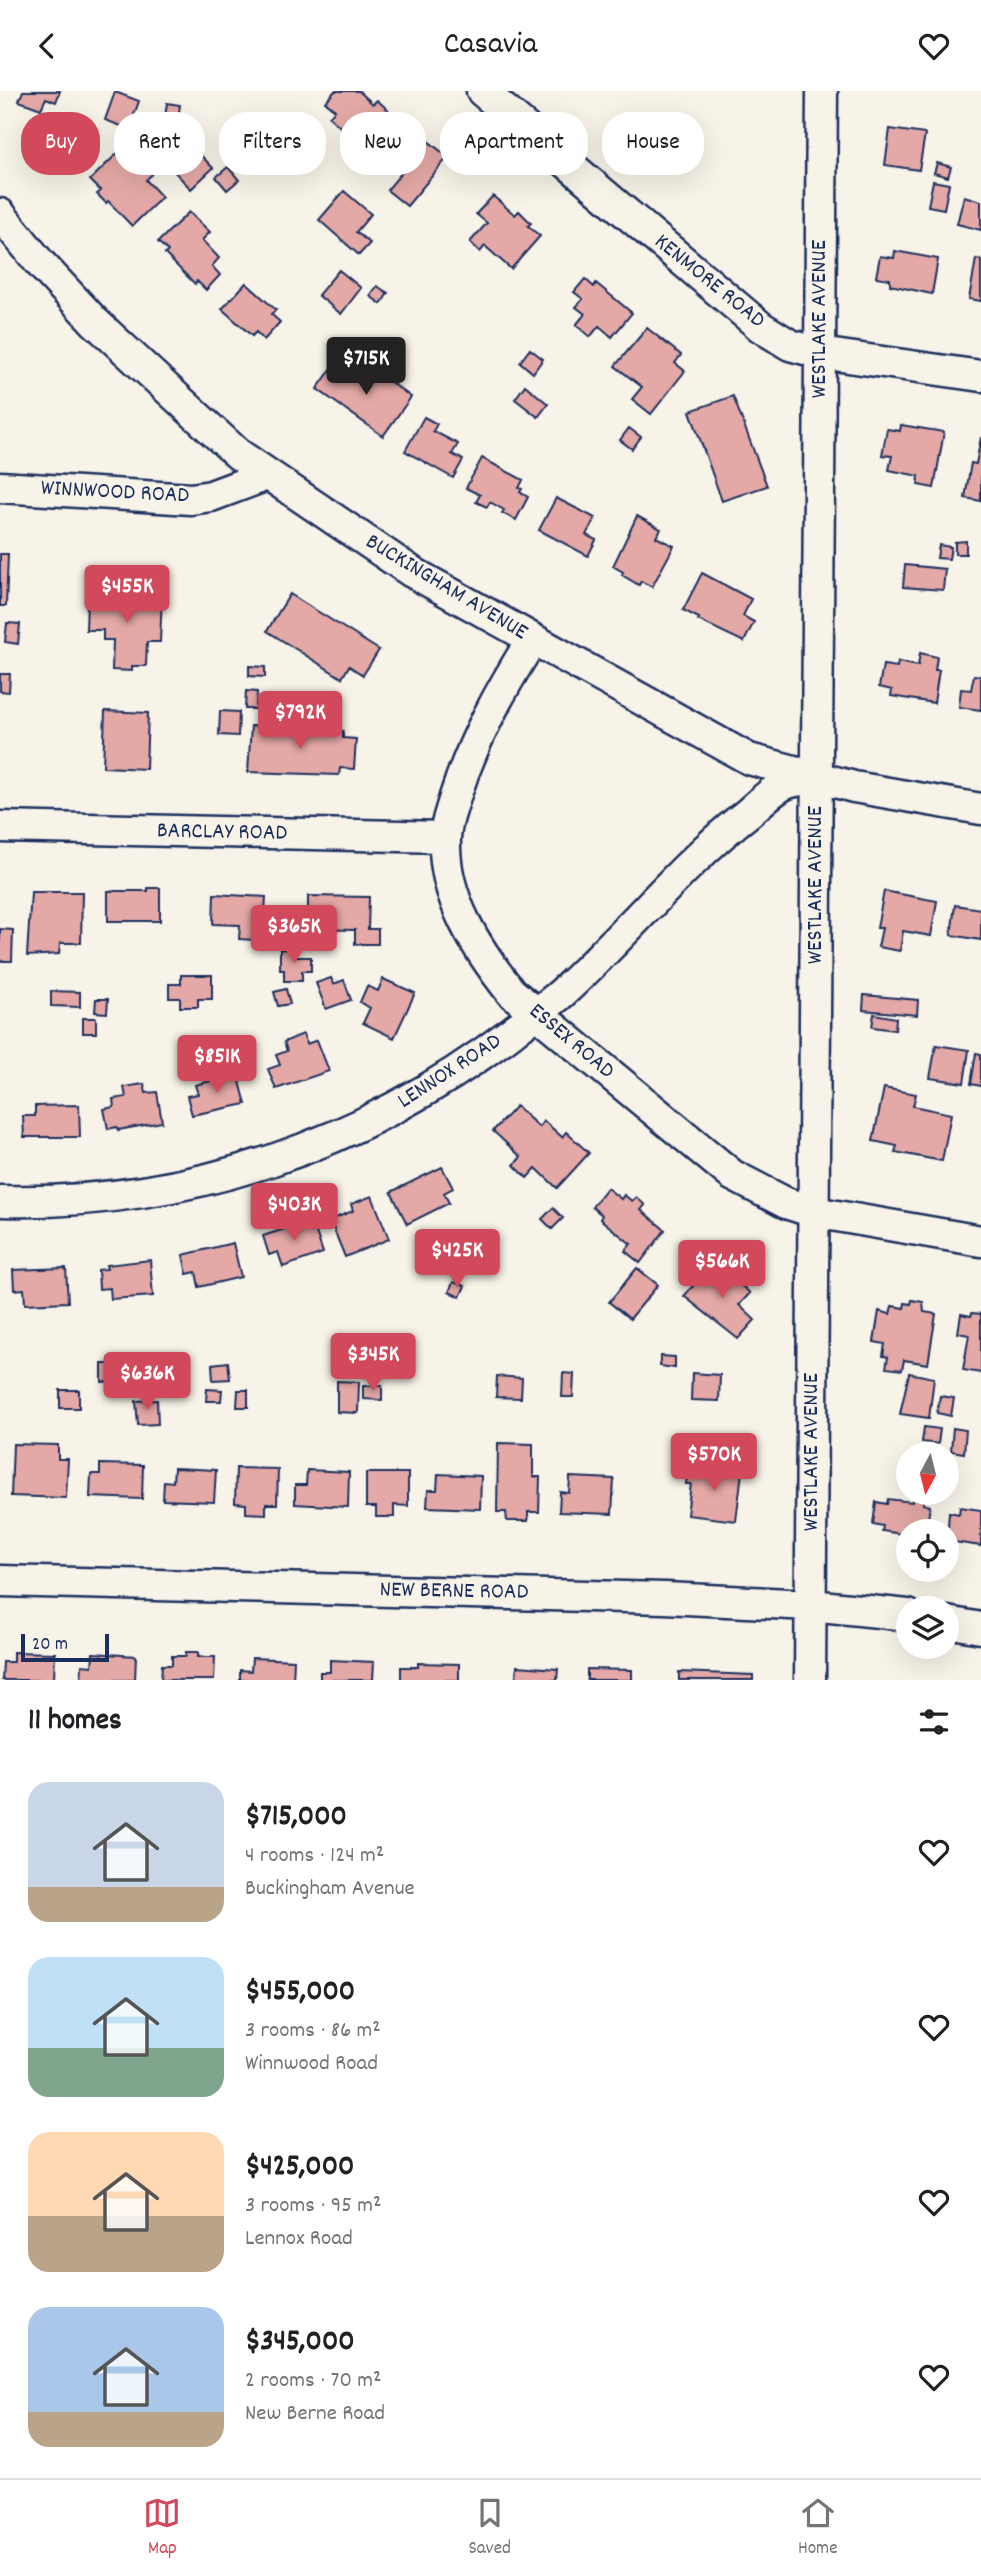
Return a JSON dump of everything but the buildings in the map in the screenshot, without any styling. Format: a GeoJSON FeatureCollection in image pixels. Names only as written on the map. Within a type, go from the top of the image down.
{"type":"FeatureCollection","features":[{"type":"Feature","properties":{"kind":"street","name":"KENMORE ROAD"},"geometry":{"type":"LineString","coordinates":[[482,91],[761,327],[790,345],[820,353],[981,376]]}},
{"type":"Feature","properties":{"kind":"street","name":"WESTLAKE AVENUE"},"geometry":{"type":"LineString","coordinates":[[810,1680],[821,91]]}},
{"type":"Feature","properties":{"kind":"street","name":"BUCKINGHAM AVENUE"},"geometry":{"type":"LineString","coordinates":[[0,214],[39,262],[95,323],[238,454],[412,572],[749,759],[854,787],[981,809]]}},
{"type":"Feature","properties":{"kind":"street","name":"WINNWOOD ROAD"},"geometry":{"type":"LineString","coordinates":[[0,487],[191,499],[211,496],[267,475]]}},
{"type":"Feature","properties":{"kind":"street","name":"ESSEX ROAD"},"geometry":{"type":"LineString","coordinates":[[532,640],[498,694],[477,738],[465,767],[444,837],[452,890],[466,927],[483,958],[504,984],[536,1013],[732,1175],[786,1203],[814,1212],[981,1241]]}},
{"type":"Feature","properties":{"kind":"street","name":"LENNOX ROAD"},"geometry":{"type":"LineString","coordinates":[[0,1201],[109,1196],[171,1188],[252,1167],[329,1140],[399,1107],[467,1066],[561,994],[723,832],[784,785],[817,777]]}},
{"type":"Feature","properties":{"kind":"street","name":"BARCLAY ROAD"},"geometry":{"type":"LineString","coordinates":[[0,827],[444,837]]}},
{"type":"Feature","properties":{"kind":"street","name":"NEW BERNE ROAD"},"geometry":{"type":"LineString","coordinates":[[0,1581],[665,1598],[811,1605],[896,1614]]}},
{"type":"Feature","properties":{"kind":"street"},"geometry":{"type":"LineString","coordinates":[[959,1624],[981,1627]]}}]}
